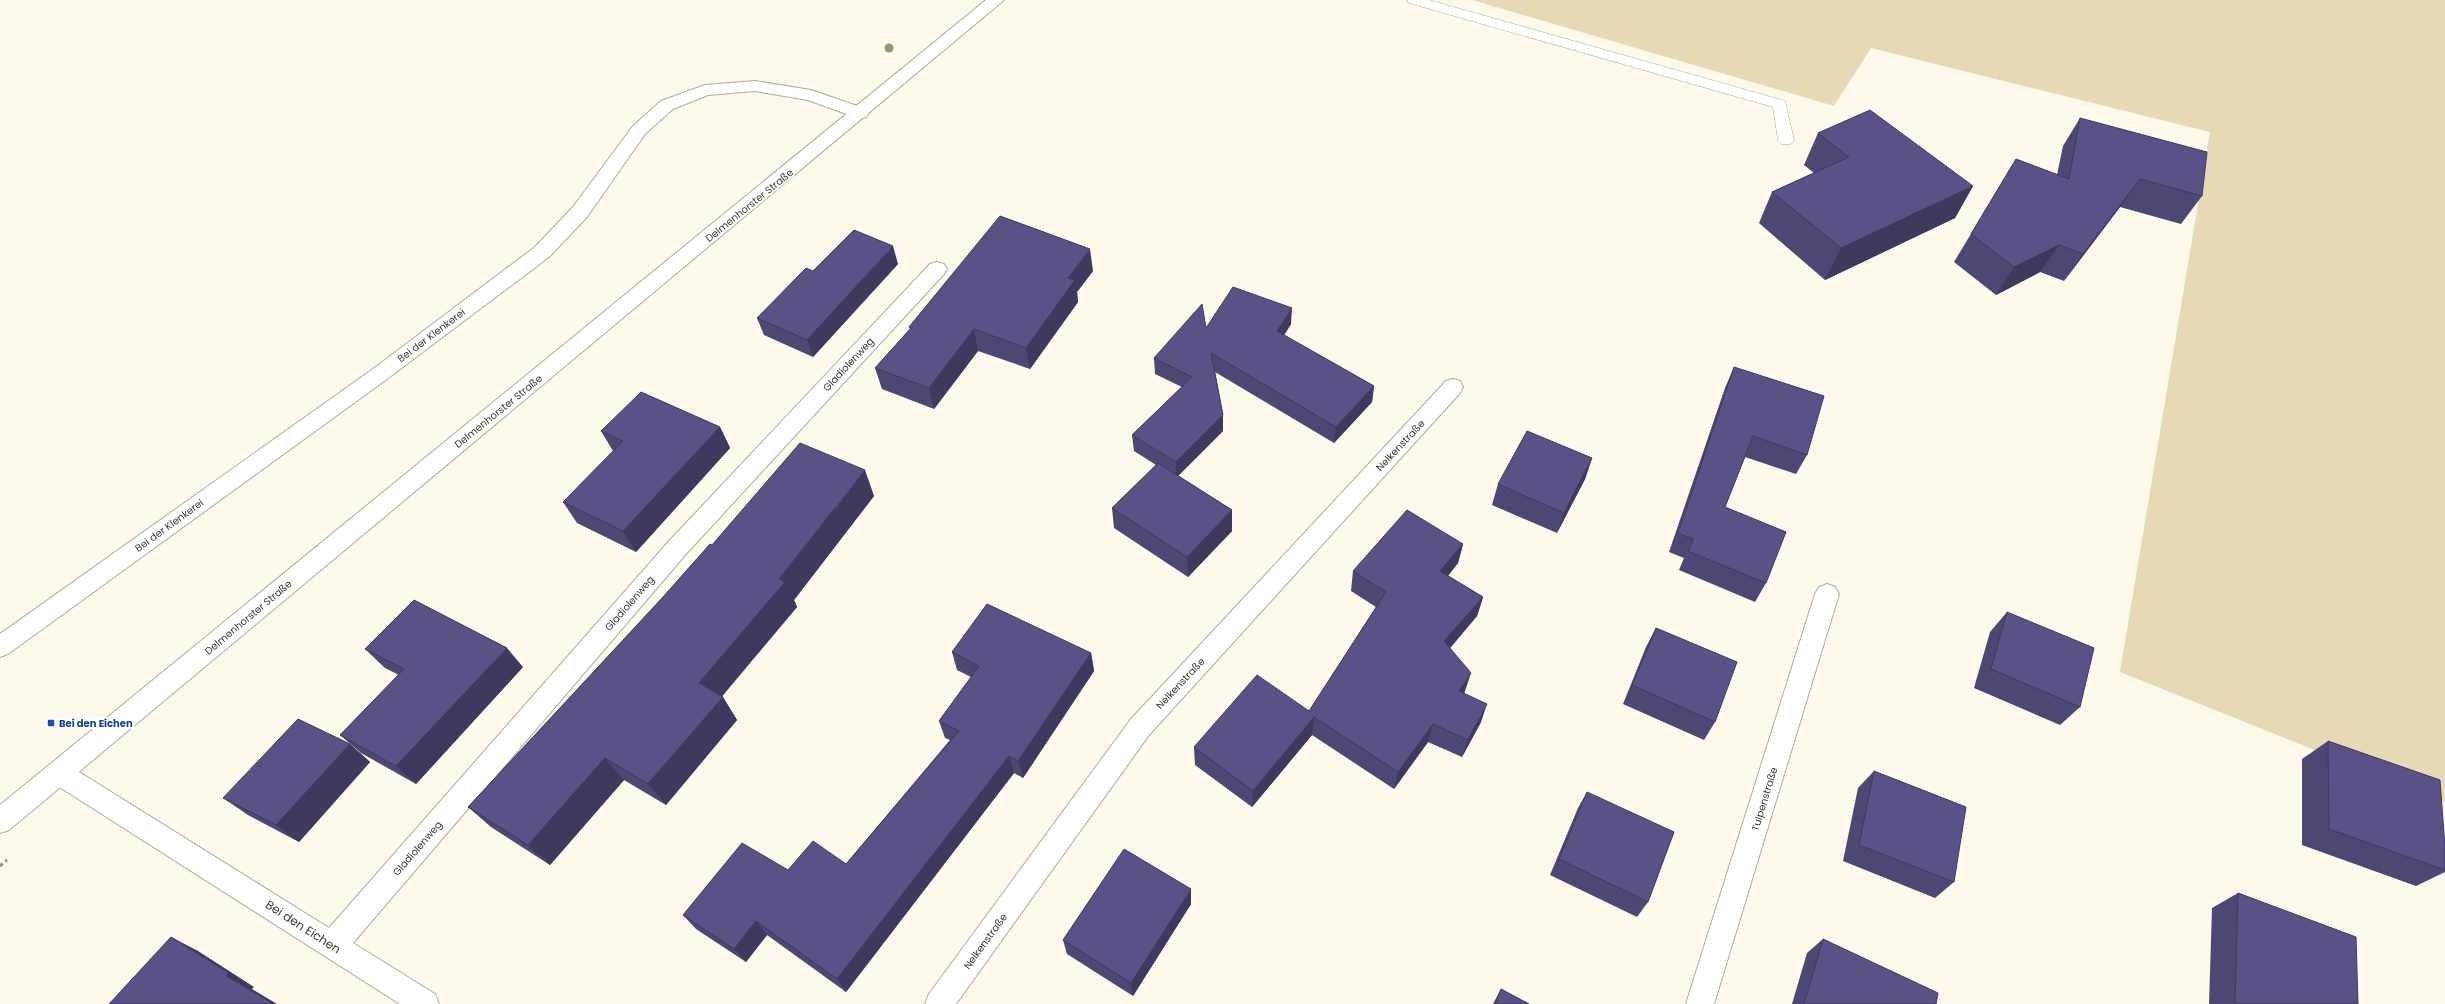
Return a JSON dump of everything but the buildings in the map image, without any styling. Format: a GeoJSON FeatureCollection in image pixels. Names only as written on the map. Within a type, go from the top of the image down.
{"type":"FeatureCollection","features":[{"type":"Feature","properties":{"kind":"street","name":"Delmenhorster Straße"},"geometry":{"type":"LineString","coordinates":[[0,821],[996,0]]}},
{"type":"Feature","properties":{"kind":"street","name":"Bei der Klenkerei"},"geometry":{"type":"LineString","coordinates":[[0,647],[380,374],[542,252],[580,212],[639,130],[667,105],[705,90],[755,86],[812,95],[860,113]]}},
{"type":"Feature","properties":{"kind":"street","name":"Gladiolenweg"},"geometry":{"type":"LineString","coordinates":[[332,946],[678,547],[937,269]]}},
{"type":"Feature","properties":{"kind":"street","name":"Nelkenstraße"},"geometry":{"type":"LineString","coordinates":[[939,1004],[1140,727],[1453,387]]}},
{"type":"Feature","properties":{"kind":"street","name":"Tulpenstraße"},"geometry":{"type":"LineString","coordinates":[[1700,1004],[1827,594]]}},
{"type":"Feature","properties":{"kind":"street","name":"Bei den Eichen"},"geometry":{"type":"LineString","coordinates":[[59,773],[425,1004]]}},
{"type":"Feature","properties":{"kind":"lane"},"geometry":{"type":"LineString","coordinates":[[1414,0],[1780,104],[1786,140]]}},
{"type":"Feature","properties":{"kind":"shaded area"},"geometry":{"type":"Polygon","coordinates":[[[1472,0],[2445,0],[2445,802],[2120,672],[2210,132],[1871,48],[1834,106],[1472,0]]]}},
{"type":"Feature","properties":{"kind":"place","name":"Bei den Eichen"},"geometry":{"type":"Point","coordinates":[51,723]}}]}
